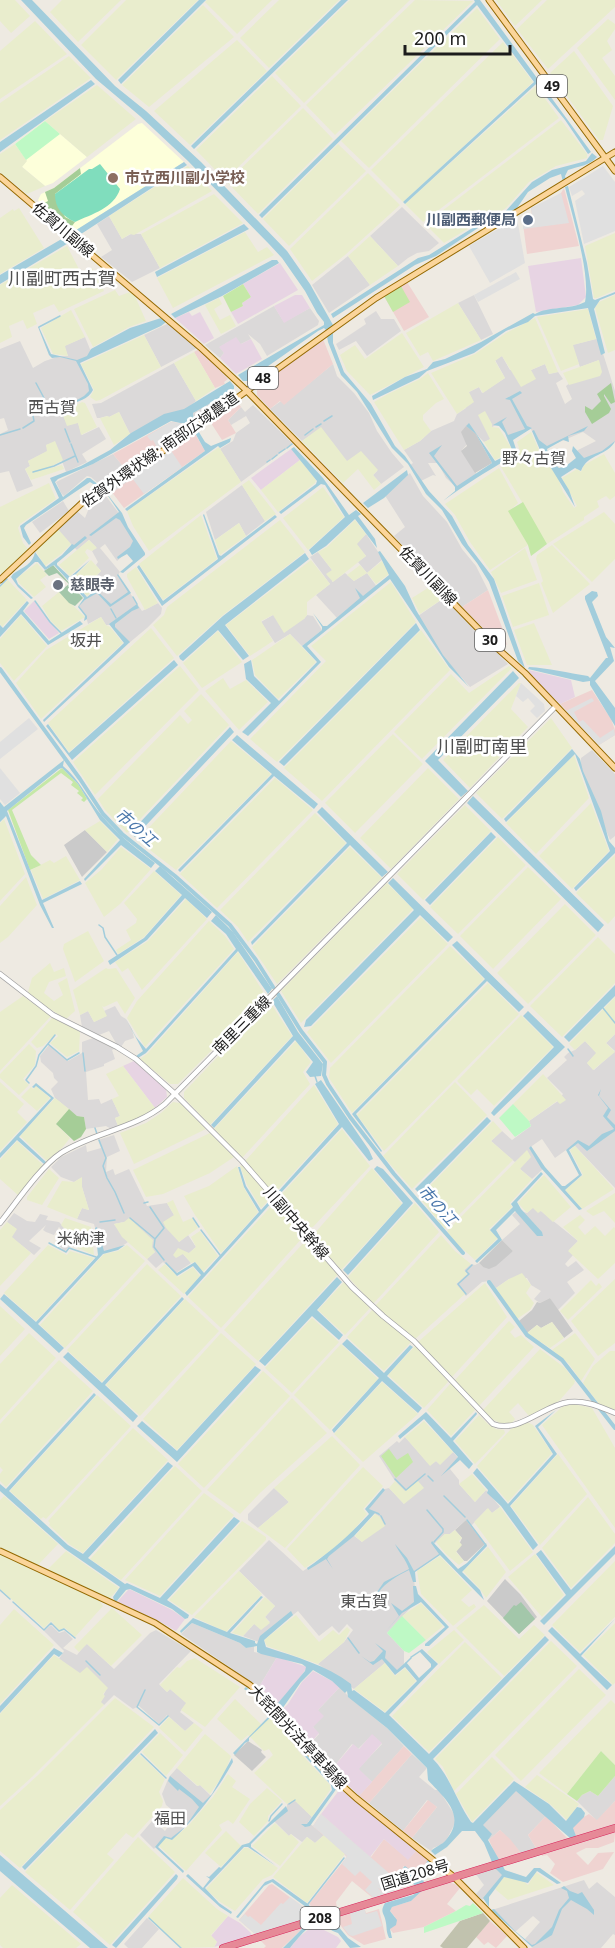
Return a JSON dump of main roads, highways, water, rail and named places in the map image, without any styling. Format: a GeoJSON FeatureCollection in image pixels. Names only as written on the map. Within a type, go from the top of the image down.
{"type":"FeatureCollection","features":[{"type":"Feature","properties":{"kind":"highway","name":"国道208号"},"geometry":{"type":"LineString","coordinates":[[223,1948],[615,1828]]}},
{"type":"Feature","properties":{"kind":"main road","name":"49"},"geometry":{"type":"LineString","coordinates":[[489,0],[615,171]]}},
{"type":"Feature","properties":{"kind":"main road","name":"48"},"geometry":{"type":"LineString","coordinates":[[605,159],[615,152]]}},
{"type":"Feature","properties":{"kind":"main road","name":"佐賀外環状線; 南部広域農道"},"geometry":{"type":"LineString","coordinates":[[0,580],[83,502],[110,483],[166,449],[376,298],[605,159]]}},
{"type":"Feature","properties":{"kind":"main road","name":"佐賀川副線"},"geometry":{"type":"LineString","coordinates":[[0,177],[173,322],[246,390],[615,768]]}},
{"type":"Feature","properties":{"kind":"main road","name":"大詫間光法停車場線"},"geometry":{"type":"LineString","coordinates":[[0,1551],[155,1623],[250,1685],[276,1709],[306,1749],[335,1779],[454,1877],[524,1948]]}},
{"type":"Feature","properties":{"kind":"water"},"geometry":{"type":"Polygon","coordinates":[[[21,0],[32,0],[115,86],[201,162],[287,251],[310,284],[333,325],[326,330],[324,328],[318,331],[247,381],[243,381],[238,375],[324,325],[324,322],[282,258],[269,244],[188,161],[96,79],[21,0]]]}},
{"type":"Feature","properties":{"kind":"water"},"geometry":{"type":"Polygon","coordinates":[[[199,0],[206,0],[121,84],[118,80],[199,0]]]}},
{"type":"Feature","properties":{"kind":"water"},"geometry":{"type":"Polygon","coordinates":[[[341,0],[348,0],[194,149],[191,146],[341,0]]]}},
{"type":"Feature","properties":{"kind":"water"},"geometry":{"type":"Polygon","coordinates":[[[474,0],[480,0],[591,152],[588,154],[565,120],[536,84],[405,204],[403,202],[534,82],[477,5],[262,218],[259,215],[475,2],[474,0]]]}},
{"type":"Feature","properties":{"kind":"water"},"geometry":{"type":"Polygon","coordinates":[[[91,80],[95,84],[0,152],[0,142],[91,80]]]}},
{"type":"Feature","properties":{"kind":"water"},"geometry":{"type":"Polygon","coordinates":[[[592,153],[597,157],[587,164],[568,170],[566,180],[563,182],[561,174],[550,178],[528,192],[515,211],[481,226],[333,318],[331,314],[418,258],[429,255],[487,219],[504,213],[532,182],[552,170],[586,161],[592,153]]]}},
{"type":"Feature","properties":{"kind":"water"},"geometry":{"type":"Polygon","coordinates":[[[184,162],[187,165],[78,236],[73,232],[184,162]]]}},
{"type":"Feature","properties":{"kind":"water"},"geometry":{"type":"Polygon","coordinates":[[[568,186],[587,263],[593,299],[615,292],[600,300],[594,309],[605,353],[601,355],[588,308],[535,316],[528,322],[506,331],[474,353],[427,371],[419,378],[373,400],[372,396],[405,377],[427,369],[433,362],[445,359],[481,342],[533,313],[585,302],[583,261],[565,187],[568,186]]]}},
{"type":"Feature","properties":{"kind":"water"},"geometry":{"type":"Polygon","coordinates":[[[244,224],[249,229],[157,277],[155,272],[244,224]]]}},
{"type":"Feature","properties":{"kind":"water"},"geometry":{"type":"Polygon","coordinates":[[[65,237],[70,242],[0,284],[0,275],[65,237]]]}},
{"type":"Feature","properties":{"kind":"water"},"geometry":{"type":"Polygon","coordinates":[[[272,260],[277,260],[279,263],[222,296],[175,318],[171,314],[272,260]]]}},
{"type":"Feature","properties":{"kind":"water"},"geometry":{"type":"Polygon","coordinates":[[[161,318],[166,322],[161,326],[80,363],[93,390],[86,398],[68,405],[89,391],[88,384],[76,361],[60,357],[52,358],[49,355],[38,327],[51,354],[77,360],[87,356],[91,349],[130,328],[161,318]]]}},
{"type":"Feature","properties":{"kind":"water"},"geometry":{"type":"Polygon","coordinates":[[[333,332],[333,343],[344,372],[371,404],[395,446],[405,456],[429,491],[452,516],[468,545],[494,579],[525,668],[518,661],[489,582],[462,544],[442,510],[426,494],[408,464],[392,448],[357,392],[341,375],[328,342],[327,336],[333,332]]]}},
{"type":"Feature","properties":{"kind":"water"},"geometry":{"type":"Polygon","coordinates":[[[230,381],[234,390],[193,413],[194,424],[191,427],[171,421],[93,464],[58,479],[55,482],[63,497],[87,478],[100,486],[90,482],[26,525],[24,528],[31,543],[29,545],[23,537],[20,526],[59,498],[50,478],[81,466],[110,450],[131,433],[164,414],[184,409],[230,381]]]}},
{"type":"Feature","properties":{"kind":"water"},"geometry":{"type":"Polygon","coordinates":[[[520,391],[522,393],[512,399],[527,426],[532,428],[513,440],[517,452],[443,501],[455,491],[455,487],[429,453],[442,445],[434,456],[457,486],[492,463],[476,434],[466,426],[469,423],[495,461],[513,452],[505,433],[499,426],[493,425],[507,417],[502,422],[508,435],[525,429],[510,400],[505,399],[520,391]]]}},
{"type":"Feature","properties":{"kind":"water"},"geometry":{"type":"Polygon","coordinates":[[[588,426],[584,431],[568,436],[569,442],[563,440],[547,449],[550,460],[559,468],[566,466],[576,458],[572,451],[573,446],[584,458],[602,451],[615,441],[608,449],[588,461],[581,471],[575,468],[561,477],[575,507],[540,450],[532,431],[534,430],[539,440],[547,446],[588,426]]]}},
{"type":"Feature","properties":{"kind":"water"},"geometry":{"type":"Polygon","coordinates":[[[197,429],[205,442],[211,446],[231,438],[230,442],[220,448],[218,446],[127,511],[125,509],[205,451],[194,431],[197,429]]]}},
{"type":"Feature","properties":{"kind":"water"},"geometry":{"type":"Polygon","coordinates":[[[294,447],[323,478],[349,515],[356,510],[361,514],[358,516],[375,539],[377,548],[355,519],[326,546],[312,555],[309,550],[345,517],[325,485],[321,484],[281,514],[279,512],[317,481],[291,449],[294,447]]]}},
{"type":"Feature","properties":{"kind":"water"},"geometry":{"type":"Polygon","coordinates":[[[407,470],[408,475],[384,498],[368,508],[363,503],[407,470]]]}},
{"type":"Feature","properties":{"kind":"water"},"geometry":{"type":"Polygon","coordinates":[[[104,490],[122,513],[145,553],[123,573],[120,572],[133,561],[127,554],[118,559],[117,557],[130,547],[133,541],[120,520],[116,518],[91,536],[89,535],[119,512],[104,490]]]}},
{"type":"Feature","properties":{"kind":"water"},"geometry":{"type":"Polygon","coordinates":[[[204,514],[221,556],[275,515],[277,517],[162,606],[137,567],[139,565],[163,601],[218,559],[204,514]]]}},
{"type":"Feature","properties":{"kind":"water"},"geometry":{"type":"Polygon","coordinates":[[[85,536],[87,538],[57,565],[70,577],[90,560],[71,579],[87,597],[96,590],[111,604],[128,592],[118,574],[131,593],[110,607],[97,593],[85,600],[79,606],[87,616],[84,621],[85,616],[78,607],[84,598],[54,565],[45,570],[38,562],[35,562],[16,579],[18,584],[33,598],[31,599],[11,577],[30,562],[35,552],[46,567],[72,544],[74,545],[85,536]]]}},
{"type":"Feature","properties":{"kind":"water"},"geometry":{"type":"Polygon","coordinates":[[[380,551],[405,586],[416,610],[443,655],[469,687],[449,667],[390,579],[307,646],[321,662],[248,736],[242,732],[271,703],[246,679],[244,664],[251,660],[254,676],[279,701],[317,662],[302,646],[322,630],[313,613],[323,626],[327,626],[360,598],[355,588],[363,596],[389,575],[378,552],[380,551]]]}},
{"type":"Feature","properties":{"kind":"water"},"geometry":{"type":"Polygon","coordinates":[[[305,553],[309,559],[225,625],[249,656],[243,660],[218,630],[183,661],[180,659],[179,656],[223,616],[305,553]]]}},
{"type":"Feature","properties":{"kind":"water"},"geometry":{"type":"Polygon","coordinates":[[[592,591],[597,592],[598,596],[592,602],[606,637],[615,648],[610,647],[614,661],[595,681],[615,708],[615,726],[590,685],[590,681],[583,682],[528,669],[529,667],[543,668],[590,678],[608,658],[585,599],[585,596],[592,591]]]}},
{"type":"Feature","properties":{"kind":"water"},"geometry":{"type":"Polygon","coordinates":[[[27,601],[29,603],[23,611],[49,641],[80,621],[83,624],[48,645],[21,614],[0,637],[0,625],[3,628],[27,601]]]}},
{"type":"Feature","properties":{"kind":"water"},"geometry":{"type":"Polygon","coordinates":[[[137,604],[139,608],[115,624],[115,627],[130,642],[44,722],[43,720],[124,643],[109,624],[137,604]]]}},
{"type":"Feature","properties":{"kind":"water"},"geometry":{"type":"Polygon","coordinates":[[[416,623],[420,630],[284,766],[279,762],[416,623]]]}},
{"type":"Feature","properties":{"kind":"water"},"geometry":{"type":"Polygon","coordinates":[[[174,660],[178,665],[72,760],[46,726],[48,724],[69,753],[174,660]]]}},
{"type":"Feature","properties":{"kind":"water"},"geometry":{"type":"Polygon","coordinates":[[[513,671],[519,678],[438,760],[468,791],[461,797],[425,761],[513,671]]]}},
{"type":"Feature","properties":{"kind":"water"},"geometry":{"type":"Polygon","coordinates":[[[230,727],[234,732],[135,837],[130,833],[230,727]]]}},
{"type":"Feature","properties":{"kind":"water"},"geometry":{"type":"Polygon","coordinates":[[[237,735],[318,804],[314,809],[274,776],[180,872],[178,870],[272,774],[232,740],[237,735]]]}},
{"type":"Feature","properties":{"kind":"water"},"geometry":{"type":"Polygon","coordinates":[[[572,749],[580,759],[601,811],[609,841],[615,848],[615,853],[576,891],[574,888],[610,851],[575,754],[506,822],[504,819],[572,749]]]}},
{"type":"Feature","properties":{"kind":"water"},"geometry":{"type":"Polygon","coordinates":[[[64,760],[63,766],[74,777],[109,824],[155,863],[151,868],[121,845],[85,881],[84,879],[120,840],[100,820],[78,784],[62,768],[59,769],[7,811],[42,900],[80,881],[82,884],[43,903],[54,928],[52,928],[40,905],[6,816],[0,822],[0,802],[4,807],[64,760]]]}},
{"type":"Feature","properties":{"kind":"water"},"geometry":{"type":"Polygon","coordinates":[[[473,796],[604,925],[598,932],[467,803],[473,796]]]}},
{"type":"Feature","properties":{"kind":"water"},"geometry":{"type":"Polygon","coordinates":[[[322,807],[388,872],[382,877],[350,845],[252,945],[251,942],[347,843],[317,812],[322,807]]]}},
{"type":"Feature","properties":{"kind":"water"},"geometry":{"type":"Polygon","coordinates":[[[491,832],[496,837],[430,905],[425,900],[491,832]]]}},
{"type":"Feature","properties":{"kind":"water"},"geometry":{"type":"Polygon","coordinates":[[[160,866],[212,912],[207,918],[185,898],[147,940],[110,965],[108,961],[144,938],[182,895],[155,871],[160,866]]]}},
{"type":"Feature","properties":{"kind":"water"},"geometry":{"type":"Polygon","coordinates":[[[393,878],[453,937],[448,942],[420,915],[311,1026],[304,1027],[306,1020],[414,910],[388,883],[393,878]]]}},
{"type":"Feature","properties":{"kind":"water"},"geometry":{"type":"Polygon","coordinates":[[[216,915],[233,932],[272,989],[268,994],[238,951],[146,1053],[138,1058],[136,1056],[143,1051],[126,1019],[146,1049],[236,949],[226,934],[211,921],[216,915]]]}},
{"type":"Feature","properties":{"kind":"water"},"geometry":{"type":"Polygon","coordinates":[[[457,941],[524,1007],[519,1012],[487,981],[356,1114],[381,1152],[352,1114],[485,979],[452,945],[457,941]]]}},
{"type":"Feature","properties":{"kind":"water"},"geometry":{"type":"Polygon","coordinates":[[[615,985],[615,996],[569,1042],[564,1037],[615,985]]]}},
{"type":"Feature","properties":{"kind":"water"},"geometry":{"type":"Polygon","coordinates":[[[277,996],[298,1032],[323,1064],[321,1076],[310,1077],[306,1072],[313,1062],[295,1040],[214,1128],[211,1125],[293,1036],[272,1001],[277,996]]]}},
{"type":"Feature","properties":{"kind":"water"},"geometry":{"type":"Polygon","coordinates":[[[528,1011],[565,1047],[494,1116],[491,1113],[494,1109],[554,1047],[523,1016],[528,1011]]]}},
{"type":"Feature","properties":{"kind":"water"},"geometry":{"type":"Polygon","coordinates":[[[321,1080],[373,1159],[369,1161],[342,1127],[278,1196],[276,1194],[339,1124],[315,1084],[321,1080]]]}},
{"type":"Feature","properties":{"kind":"water"},"geometry":{"type":"Polygon","coordinates":[[[36,1083],[54,1098],[19,1137],[46,1162],[44,1164],[17,1140],[0,1158],[0,1153],[51,1098],[36,1086],[32,1087],[36,1083]]]}},
{"type":"Feature","properties":{"kind":"water"},"geometry":{"type":"Polygon","coordinates":[[[601,1089],[599,1096],[611,1110],[607,1117],[615,1125],[615,1131],[587,1151],[578,1143],[569,1150],[582,1175],[565,1190],[582,1209],[579,1210],[541,1168],[529,1148],[531,1146],[562,1186],[579,1175],[566,1150],[578,1140],[589,1146],[602,1134],[614,1129],[603,1116],[608,1108],[598,1095],[601,1089]]]}},
{"type":"Feature","properties":{"kind":"water"},"geometry":{"type":"Polygon","coordinates":[[[487,1117],[491,1121],[420,1194],[415,1189],[487,1117]]]}},
{"type":"Feature","properties":{"kind":"water"},"geometry":{"type":"Polygon","coordinates":[[[377,1166],[383,1169],[413,1203],[348,1275],[343,1270],[403,1203],[374,1169],[377,1166]]]}},
{"type":"Feature","properties":{"kind":"water"},"geometry":{"type":"Polygon","coordinates":[[[238,1167],[240,1167],[246,1186],[261,1210],[271,1199],[273,1201],[187,1296],[185,1293],[201,1275],[193,1266],[177,1276],[165,1263],[177,1273],[195,1262],[204,1273],[259,1212],[244,1187],[238,1167]]]}},
{"type":"Feature","properties":{"kind":"water"},"geometry":{"type":"Polygon","coordinates":[[[541,1172],[543,1174],[517,1202],[543,1236],[537,1236],[515,1211],[496,1230],[502,1240],[477,1263],[475,1261],[498,1239],[490,1230],[513,1207],[511,1204],[541,1172]]]}},
{"type":"Feature","properties":{"kind":"water"},"geometry":{"type":"Polygon","coordinates":[[[97,1227],[104,1251],[125,1245],[118,1250],[103,1254],[38,1324],[64,1348],[59,1353],[0,1299],[4,1294],[36,1322],[98,1255],[95,1228],[97,1227]]]}},
{"type":"Feature","properties":{"kind":"water"},"geometry":{"type":"Polygon","coordinates":[[[337,1277],[342,1282],[317,1310],[343,1335],[339,1340],[312,1316],[265,1366],[259,1361],[337,1277]]]}},
{"type":"Feature","properties":{"kind":"water"},"geometry":{"type":"Polygon","coordinates":[[[182,1297],[184,1299],[105,1385],[138,1416],[133,1422],[63,1357],[68,1352],[102,1383],[182,1297]]]}},
{"type":"Feature","properties":{"kind":"water"},"geometry":{"type":"Polygon","coordinates":[[[347,1339],[384,1373],[410,1345],[413,1347],[387,1376],[422,1408],[418,1413],[382,1381],[334,1433],[332,1430],[379,1378],[342,1344],[347,1339]]]}},
{"type":"Feature","properties":{"kind":"water"},"geometry":{"type":"Polygon","coordinates":[[[255,1366],[261,1370],[177,1462],[137,1426],[142,1421],[177,1451],[255,1366]]]}},
{"type":"Feature","properties":{"kind":"water"},"geometry":{"type":"Polygon","coordinates":[[[94,1393],[96,1395],[9,1491],[68,1545],[83,1554],[168,1462],[173,1466],[88,1558],[125,1584],[160,1598],[234,1517],[240,1521],[167,1600],[189,1615],[188,1618],[185,1619],[172,1609],[130,1589],[126,1590],[116,1602],[113,1597],[120,1587],[65,1549],[0,1491],[0,1484],[6,1489],[94,1393]]]}},
{"type":"Feature","properties":{"kind":"water"},"geometry":{"type":"Polygon","coordinates":[[[556,1410],[538,1427],[557,1454],[510,1506],[538,1545],[533,1550],[501,1506],[487,1493],[488,1490],[473,1473],[477,1468],[508,1504],[553,1454],[535,1426],[556,1410]]]}},
{"type":"Feature","properties":{"kind":"water"},"geometry":{"type":"Polygon","coordinates":[[[426,1412],[451,1438],[476,1412],[477,1414],[453,1441],[473,1464],[469,1469],[460,1460],[441,1476],[458,1457],[424,1419],[400,1439],[398,1436],[426,1412]]]}},
{"type":"Feature","properties":{"kind":"water"},"geometry":{"type":"Polygon","coordinates":[[[383,1488],[385,1490],[369,1509],[381,1516],[375,1513],[354,1536],[329,1556],[327,1559],[333,1569],[326,1559],[308,1570],[307,1568],[340,1543],[369,1514],[365,1509],[383,1488]]]}},
{"type":"Feature","properties":{"kind":"water"},"geometry":{"type":"Polygon","coordinates":[[[432,1541],[458,1569],[486,1543],[487,1546],[462,1572],[480,1590],[484,1600],[440,1555],[415,1572],[416,1582],[413,1582],[409,1570],[385,1586],[378,1593],[381,1596],[366,1606],[353,1606],[349,1603],[358,1605],[365,1603],[384,1582],[409,1569],[395,1544],[414,1571],[439,1554],[431,1543],[432,1541]]]}},
{"type":"Feature","properties":{"kind":"water"},"geometry":{"type":"Polygon","coordinates":[[[615,1546],[615,1554],[544,1625],[540,1621],[566,1595],[536,1554],[541,1550],[571,1590],[615,1546]]]}},
{"type":"Feature","properties":{"kind":"water"},"geometry":{"type":"Polygon","coordinates":[[[413,1586],[416,1586],[418,1594],[449,1627],[429,1646],[425,1644],[445,1627],[421,1602],[402,1613],[386,1631],[399,1616],[391,1603],[402,1611],[414,1602],[413,1586]]]}},
{"type":"Feature","properties":{"kind":"water"},"geometry":{"type":"Polygon","coordinates":[[[261,1596],[263,1597],[230,1633],[255,1641],[257,1644],[260,1636],[291,1611],[293,1615],[264,1640],[266,1647],[310,1662],[341,1677],[351,1684],[352,1691],[354,1690],[385,1713],[417,1681],[405,1667],[395,1675],[382,1659],[373,1665],[361,1656],[370,1662],[374,1661],[383,1651],[375,1643],[386,1651],[385,1658],[397,1670],[406,1662],[419,1678],[431,1667],[431,1664],[420,1652],[410,1657],[422,1649],[438,1664],[389,1715],[429,1754],[545,1636],[549,1640],[433,1759],[444,1773],[473,1823],[514,1781],[549,1804],[566,1821],[577,1807],[581,1808],[585,1813],[584,1817],[573,1828],[576,1836],[570,1838],[516,1791],[483,1825],[492,1834],[488,1840],[505,1870],[526,1877],[534,1868],[540,1868],[561,1883],[557,1884],[537,1871],[528,1883],[504,1877],[489,1897],[489,1907],[483,1898],[502,1875],[494,1867],[484,1843],[475,1831],[462,1831],[447,1847],[435,1855],[431,1851],[444,1842],[452,1831],[454,1815],[451,1807],[428,1780],[427,1768],[387,1728],[348,1697],[347,1691],[345,1693],[332,1681],[313,1670],[301,1682],[282,1709],[278,1703],[306,1667],[261,1654],[257,1652],[257,1646],[246,1648],[240,1643],[192,1623],[181,1633],[180,1631],[193,1618],[227,1632],[261,1596]]]}},
{"type":"Feature","properties":{"kind":"water"},"geometry":{"type":"Polygon","coordinates":[[[615,1619],[581,1656],[612,1685],[607,1690],[548,1631],[552,1627],[580,1654],[615,1619]]]}},
{"type":"Feature","properties":{"kind":"water"},"geometry":{"type":"Polygon","coordinates":[[[54,1648],[63,1653],[59,1657],[54,1654],[0,1713],[0,1706],[54,1648]]]}},
{"type":"Feature","properties":{"kind":"water"},"geometry":{"type":"Polygon","coordinates":[[[246,1687],[259,1698],[337,1788],[310,1826],[305,1827],[301,1824],[307,1824],[332,1790],[331,1785],[302,1753],[273,1715],[235,1755],[233,1753],[271,1714],[256,1697],[244,1689],[246,1687]]]}},
{"type":"Feature","properties":{"kind":"water"},"geometry":{"type":"Polygon","coordinates":[[[155,1729],[158,1733],[25,1870],[22,1867],[155,1729]]]}},
{"type":"Feature","properties":{"kind":"water"},"geometry":{"type":"Polygon","coordinates":[[[232,1758],[233,1762],[227,1773],[213,1794],[198,1813],[181,1832],[172,1840],[166,1838],[158,1847],[184,1871],[183,1873],[155,1847],[164,1836],[171,1838],[185,1827],[199,1807],[168,1781],[170,1776],[203,1803],[212,1794],[232,1758]]]}},
{"type":"Feature","properties":{"kind":"water"},"geometry":{"type":"Polygon","coordinates":[[[286,1806],[288,1811],[251,1844],[251,1847],[276,1866],[248,1847],[244,1847],[205,1888],[219,1903],[232,1912],[231,1914],[186,1876],[188,1874],[203,1888],[210,1879],[206,1876],[209,1877],[219,1867],[221,1868],[242,1845],[249,1843],[286,1806]]]}},
{"type":"Feature","properties":{"kind":"water"},"geometry":{"type":"Polygon","coordinates":[[[0,1855],[108,1948],[90,1948],[0,1871],[0,1855]]]}},
{"type":"Feature","properties":{"kind":"water"},"geometry":{"type":"Polygon","coordinates":[[[428,1860],[431,1862],[423,1878],[425,1888],[411,1901],[392,1907],[390,1911],[397,1920],[396,1925],[390,1929],[392,1938],[389,1938],[382,1911],[383,1906],[385,1903],[413,1895],[418,1891],[403,1868],[405,1866],[418,1876],[428,1860]]]}},
{"type":"Feature","properties":{"kind":"water"},"geometry":{"type":"Polygon","coordinates":[[[176,1874],[177,1879],[116,1948],[112,1945],[176,1874]]]}},
{"type":"Feature","properties":{"kind":"water"},"geometry":{"type":"Polygon","coordinates":[[[273,1879],[308,1904],[323,1921],[337,1925],[348,1938],[361,1947],[350,1948],[338,1933],[317,1923],[304,1932],[290,1948],[283,1948],[305,1926],[314,1922],[306,1907],[272,1882],[264,1886],[238,1918],[236,1917],[265,1882],[273,1879]]]}},
{"type":"Feature","properties":{"kind":"water"},"geometry":{"type":"Polygon","coordinates":[[[564,1886],[578,1894],[582,1892],[594,1910],[594,1915],[571,1900],[562,1909],[552,1935],[532,1947],[491,1910],[494,1909],[532,1945],[552,1927],[559,1910],[569,1898],[567,1891],[561,1888],[564,1886]]]}},
{"type":"Feature","properties":{"kind":"waterway"},"geometry":{"type":"LineString","coordinates":[[39,327],[60,316]]}},
{"type":"Feature","properties":{"kind":"waterway"},"geometry":{"type":"LineString","coordinates":[[36,383],[44,398]]}},
{"type":"Feature","properties":{"kind":"waterway"},"geometry":{"type":"LineString","coordinates":[[23,428],[34,421],[31,405],[44,399],[51,413],[65,407]]}},
{"type":"Feature","properties":{"kind":"waterway"},"geometry":{"type":"LineString","coordinates":[[324,421],[332,416]]}},
{"type":"Feature","properties":{"kind":"waterway"},"geometry":{"type":"LineString","coordinates":[[316,427],[321,424]]}},
{"type":"Feature","properties":{"kind":"waterway"},"geometry":{"type":"LineString","coordinates":[[0,435],[20,429]]}},
{"type":"Feature","properties":{"kind":"waterway"},"geometry":{"type":"LineString","coordinates":[[65,429],[70,442]]}},
{"type":"Feature","properties":{"kind":"waterway"},"geometry":{"type":"LineString","coordinates":[[305,435],[313,429]]}},
{"type":"Feature","properties":{"kind":"waterway"},"geometry":{"type":"LineString","coordinates":[[71,444],[78,462]]}},
{"type":"Feature","properties":{"kind":"waterway"},"geometry":{"type":"LineString","coordinates":[[287,448],[292,444]]}},
{"type":"Feature","properties":{"kind":"waterway"},"geometry":{"type":"LineString","coordinates":[[279,453],[285,449]]}},
{"type":"Feature","properties":{"kind":"waterway"},"geometry":{"type":"LineString","coordinates":[[272,459],[277,455]]}},
{"type":"Feature","properties":{"kind":"waterway"},"geometry":{"type":"LineString","coordinates":[[33,472],[54,466],[75,456]]}},
{"type":"Feature","properties":{"kind":"waterway"},"geometry":{"type":"LineString","coordinates":[[0,586],[7,579]]}},
{"type":"Feature","properties":{"kind":"waterway"},"geometry":{"type":"LineString","coordinates":[[133,597],[137,604]]}},
{"type":"Feature","properties":{"kind":"waterway"},"geometry":{"type":"LineString","coordinates":[[35,601],[61,633]]}},
{"type":"Feature","properties":{"kind":"waterway"},"geometry":{"type":"LineString","coordinates":[[111,609],[116,618]]}},
{"type":"Feature","properties":{"kind":"waterway","name":"市の江"},"geometry":{"type":"LineString","coordinates":[[0,669],[103,814],[122,834],[175,876],[230,925],[273,987]]}},
{"type":"Feature","properties":{"kind":"waterway"},"geometry":{"type":"LineString","coordinates":[[99,925],[103,928],[105,937],[117,955]]}},
{"type":"Feature","properties":{"kind":"waterway","name":"市の江"},"geometry":{"type":"LineString","coordinates":[[278,994],[301,1031],[325,1062],[324,1075],[328,1084],[350,1117],[394,1174],[463,1253]]}},
{"type":"Feature","properties":{"kind":"waterway"},"geometry":{"type":"LineString","coordinates":[[603,1008],[615,1023]]}},
{"type":"Feature","properties":{"kind":"waterway"},"geometry":{"type":"LineString","coordinates":[[29,1083],[26,1080],[36,1066],[39,1055],[55,1035]]}},
{"type":"Feature","properties":{"kind":"waterway"},"geometry":{"type":"LineString","coordinates":[[48,1044],[67,1060],[79,1053]]}},
{"type":"Feature","properties":{"kind":"waterway"},"geometry":{"type":"LineString","coordinates":[[568,1049],[573,1056]]}},
{"type":"Feature","properties":{"kind":"waterway"},"geometry":{"type":"LineString","coordinates":[[83,1053],[85,1071]]}},
{"type":"Feature","properties":{"kind":"waterway"},"geometry":{"type":"LineString","coordinates":[[315,1076],[317,1082]]}},
{"type":"Feature","properties":{"kind":"waterway"},"geometry":{"type":"LineString","coordinates":[[95,1128],[97,1134]]}},
{"type":"Feature","properties":{"kind":"waterway"},"geometry":{"type":"LineString","coordinates":[[99,1140],[106,1158],[103,1166],[107,1178],[124,1213]]}},
{"type":"Feature","properties":{"kind":"waterway"},"geometry":{"type":"LineString","coordinates":[[144,1203],[148,1202]]}},
{"type":"Feature","properties":{"kind":"waterway"},"geometry":{"type":"LineString","coordinates":[[150,1207],[164,1228],[155,1239],[154,1247],[164,1260]]}},
{"type":"Feature","properties":{"kind":"waterway"},"geometry":{"type":"LineString","coordinates":[[130,1218],[154,1238]]}},
{"type":"Feature","properties":{"kind":"waterway"},"geometry":{"type":"LineString","coordinates":[[193,1218],[199,1227]]}},
{"type":"Feature","properties":{"kind":"waterway"},"geometry":{"type":"LineString","coordinates":[[100,1222],[115,1220]]}},
{"type":"Feature","properties":{"kind":"waterway"},"geometry":{"type":"LineString","coordinates":[[201,1230],[220,1255]]}},
{"type":"Feature","properties":{"kind":"waterway"},"geometry":{"type":"LineString","coordinates":[[49,1243],[66,1252],[69,1248],[96,1257]]}},
{"type":"Feature","properties":{"kind":"waterway"},"geometry":{"type":"LineString","coordinates":[[466,1294],[458,1284],[469,1274],[466,1271],[472,1265]]}},
{"type":"Feature","properties":{"kind":"waterway","name":"市の江"},"geometry":{"type":"LineString","coordinates":[[489,1282],[527,1335],[562,1360],[615,1428]]}},
{"type":"Feature","properties":{"kind":"waterway"},"geometry":{"type":"LineString","coordinates":[[395,1479],[406,1490],[425,1474]]}},
{"type":"Feature","properties":{"kind":"waterway"},"geometry":{"type":"LineString","coordinates":[[428,1476],[433,1481]]}},
{"type":"Feature","properties":{"kind":"waterway"},"geometry":{"type":"LineString","coordinates":[[444,1496],[465,1517]]}},
{"type":"Feature","properties":{"kind":"waterway"},"geometry":{"type":"LineString","coordinates":[[427,1510],[443,1529],[434,1542]]}},
{"type":"Feature","properties":{"kind":"waterway"},"geometry":{"type":"LineString","coordinates":[[381,1516],[385,1524]]}},
{"type":"Feature","properties":{"kind":"waterway"},"geometry":{"type":"LineString","coordinates":[[467,1520],[485,1544]]}},
{"type":"Feature","properties":{"kind":"waterway"},"geometry":{"type":"LineString","coordinates":[[0,1590],[10,1599]]}},
{"type":"Feature","properties":{"kind":"waterway"},"geometry":{"type":"LineString","coordinates":[[13,1602],[44,1630],[51,1623],[59,1631],[64,1629],[75,1638]]}},
{"type":"Feature","properties":{"kind":"waterway"},"geometry":{"type":"LineString","coordinates":[[348,1638],[359,1653]]}},
{"type":"Feature","properties":{"kind":"waterway"},"geometry":{"type":"LineString","coordinates":[[406,1663],[411,1658]]}},
{"type":"Feature","properties":{"kind":"waterway"},"geometry":{"type":"LineString","coordinates":[[86,1661],[100,1675]]}},
{"type":"Feature","properties":{"kind":"waterway"},"geometry":{"type":"LineString","coordinates":[[145,1690],[137,1707],[159,1725],[168,1716]]}},
{"type":"Feature","properties":{"kind":"waterway"},"geometry":{"type":"LineString","coordinates":[[141,1754],[166,1778]]}},
{"type":"Feature","properties":{"kind":"waterway"},"geometry":{"type":"LineString","coordinates":[[289,1804],[295,1800]]}},
{"type":"Feature","properties":{"kind":"waterway"},"geometry":{"type":"LineString","coordinates":[[269,1821],[282,1804]]}},
{"type":"Feature","properties":{"kind":"waterway"},"geometry":{"type":"LineString","coordinates":[[308,1904],[344,1858]]}},
{"type":"Feature","properties":{"kind":"waterway"},"geometry":{"type":"LineString","coordinates":[[149,1918],[181,1948]]}},
{"type":"Feature","properties":{"kind":"place","name":"市立西川副小学校"},"geometry":{"type":"Point","coordinates":[113,178]}},
{"type":"Feature","properties":{"kind":"place","name":"川副西郵便局"},"geometry":{"type":"Point","coordinates":[528,220]}},
{"type":"Feature","properties":{"kind":"place","name":"慈眼寺"},"geometry":{"type":"Point","coordinates":[58,585]}},
{"type":"Feature","properties":{"kind":"district","name":"川副町西古賀"},"geometry":{"type":"Point","coordinates":[62,279]}},
{"type":"Feature","properties":{"kind":"district","name":"西古賀"},"geometry":{"type":"Point","coordinates":[52,407]}},
{"type":"Feature","properties":{"kind":"district","name":"野々古賀"},"geometry":{"type":"Point","coordinates":[534,458]}},
{"type":"Feature","properties":{"kind":"district","name":"坂井"},"geometry":{"type":"Point","coordinates":[86,640]}},
{"type":"Feature","properties":{"kind":"district","name":"川副町南里"},"geometry":{"type":"Point","coordinates":[482,747]}},
{"type":"Feature","properties":{"kind":"district","name":"米納津"},"geometry":{"type":"Point","coordinates":[81,1238]}},
{"type":"Feature","properties":{"kind":"district","name":"東古賀"},"geometry":{"type":"Point","coordinates":[364,1601]}},
{"type":"Feature","properties":{"kind":"district","name":"福田"},"geometry":{"type":"Point","coordinates":[170,1818]}}]}
